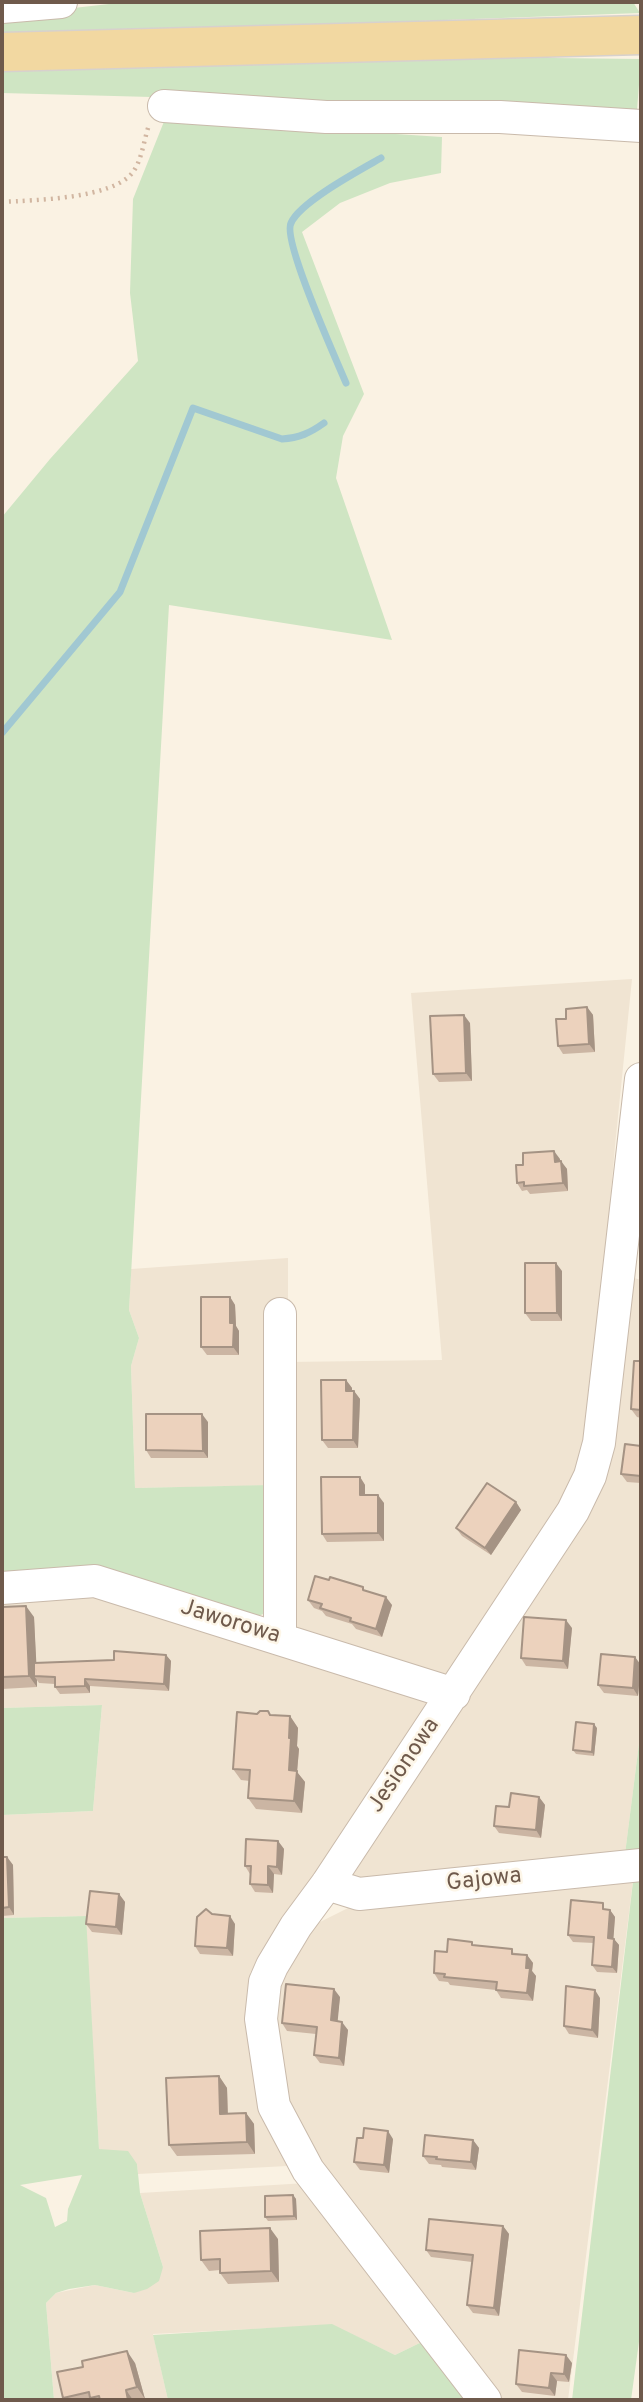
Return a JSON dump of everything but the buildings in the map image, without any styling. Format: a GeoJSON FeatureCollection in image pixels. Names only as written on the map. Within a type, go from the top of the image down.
{"type":"FeatureCollection","features":[{"type":"Feature","properties":{"kind":"main road"},"geometry":{"type":"LineString","coordinates":[[2,52],[632,36]]}},
{"type":"Feature","properties":{"kind":"street"},"geometry":{"type":"LineString","coordinates":[[2,7],[61,2]]}},
{"type":"Feature","properties":{"kind":"street"},"geometry":{"type":"LineString","coordinates":[[164,106],[326,117],[500,117],[641,127]]}},
{"type":"Feature","properties":{"kind":"street","name":"Jesionowa"},"geometry":{"type":"LineString","coordinates":[[485,2400],[308,2170],[274,2106],[261,2019],[265,1982],[296,1926],[454,1694],[573,1511],[590,1476],[599,1443],[641,1079]]}},
{"type":"Feature","properties":{"kind":"street"},"geometry":{"type":"LineString","coordinates":[[280,1314],[280,1639]]}},
{"type":"Feature","properties":{"kind":"street","name":"Jaworowa"},"geometry":{"type":"LineString","coordinates":[[2,1588],[95,1581],[454,1694]]}},
{"type":"Feature","properties":{"kind":"street","name":"Gajowa"},"geometry":{"type":"LineString","coordinates":[[327,1884],[359,1894],[641,1865]]}},
{"type":"Feature","properties":{"kind":"path"},"geometry":{"type":"LineString","coordinates":[[2,202],[86,194],[120,185],[134,171],[152,117],[164,106]]}},
{"type":"Feature","properties":{"kind":"shaded area"},"geometry":{"type":"Polygon","coordinates":[[[632,979],[595,1377],[580,1476],[454,1669],[442,1676],[294,1630],[297,1485],[135,1488],[131,1366],[139,1338],[129,1310],[131,1269],[288,1258],[288,1362],[442,1360],[411,993],[632,979]]]}},
{"type":"Feature","properties":{"kind":"shaded area"},"geometry":{"type":"Polygon","coordinates":[[[634,1278],[641,1280],[641,1728],[625,1854],[364,1883],[342,1876],[599,1484],[634,1278]]]}},
{"type":"Feature","properties":{"kind":"shaded area"},"geometry":{"type":"Polygon","coordinates":[[[102,1596],[424,1692],[434,1707],[325,1859],[250,1973],[251,2054],[285,2151],[287,2166],[138,2174],[137,2164],[99,2149],[85,1916],[2,1918],[2,1815],[93,1811],[102,1705],[2,1708],[2,1600],[102,1596]]]}},
{"type":"Feature","properties":{"kind":"shaded area"},"geometry":{"type":"Polygon","coordinates":[[[634,1873],[568,2400],[495,2400],[288,2115],[271,1995],[314,1925],[356,1904],[634,1873]]]}},
{"type":"Feature","properties":{"kind":"shaded area"},"geometry":{"type":"Polygon","coordinates":[[[307,2183],[428,2339],[395,2355],[332,2325],[153,2334],[168,2400],[54,2400],[46,2303],[56,2293],[95,2285],[134,2293],[163,2267],[140,2193],[307,2183]]]}},
{"type":"Feature","properties":{"kind":"green space"},"geometry":{"type":"Polygon","coordinates":[[[127,2],[633,2],[640,13],[2,36],[2,16],[127,2]]]}},
{"type":"Feature","properties":{"kind":"green space"},"geometry":{"type":"Polygon","coordinates":[[[378,56],[641,59],[637,110],[2,93],[2,64],[378,56]]]}},
{"type":"Feature","properties":{"kind":"green space"},"geometry":{"type":"Polygon","coordinates":[[[165,119],[442,137],[441,173],[390,183],[340,203],[302,232],[364,394],[343,436],[336,478],[392,640],[169,605],[129,1310],[139,1338],[131,1366],[135,1488],[270,1485],[270,1611],[254,1618],[2,1579],[2,517],[138,361],[130,293],[133,199],[165,119]]]}},
{"type":"Feature","properties":{"kind":"green space"},"geometry":{"type":"Polygon","coordinates":[[[102,1705],[93,1811],[2,1815],[2,1708],[102,1705]]]}},
{"type":"Feature","properties":{"kind":"green space"},"geometry":{"type":"Polygon","coordinates":[[[641,1728],[641,1852],[625,1854],[641,1728]]]}},
{"type":"Feature","properties":{"kind":"green space"},"geometry":{"type":"Polygon","coordinates":[[[634,1873],[641,1873],[641,2327],[631,2400],[572,2400],[634,1873]]]}},
{"type":"Feature","properties":{"kind":"green space"},"geometry":{"type":"Polygon","coordinates":[[[86,1916],[99,2149],[128,2151],[137,2164],[140,2193],[163,2267],[159,2281],[134,2293],[95,2285],[56,2293],[46,2303],[54,2400],[2,2400],[2,1918],[86,1916]],[[82,2175],[20,2185],[46,2198],[55,2227],[67,2221],[68,2209],[82,2175]]]}},
{"type":"Feature","properties":{"kind":"green space"},"geometry":{"type":"Polygon","coordinates":[[[332,2324],[395,2355],[428,2339],[474,2400],[168,2400],[153,2335],[332,2324]]]}},
{"type":"Feature","properties":{"kind":"waterway"},"geometry":{"type":"LineString","coordinates":[[346,383],[294,252],[290,234],[291,223],[318,196],[381,158]]}},
{"type":"Feature","properties":{"kind":"waterway"},"geometry":{"type":"LineString","coordinates":[[2,733],[120,592],[193,408],[282,439],[304,434],[324,423]]}}]}
